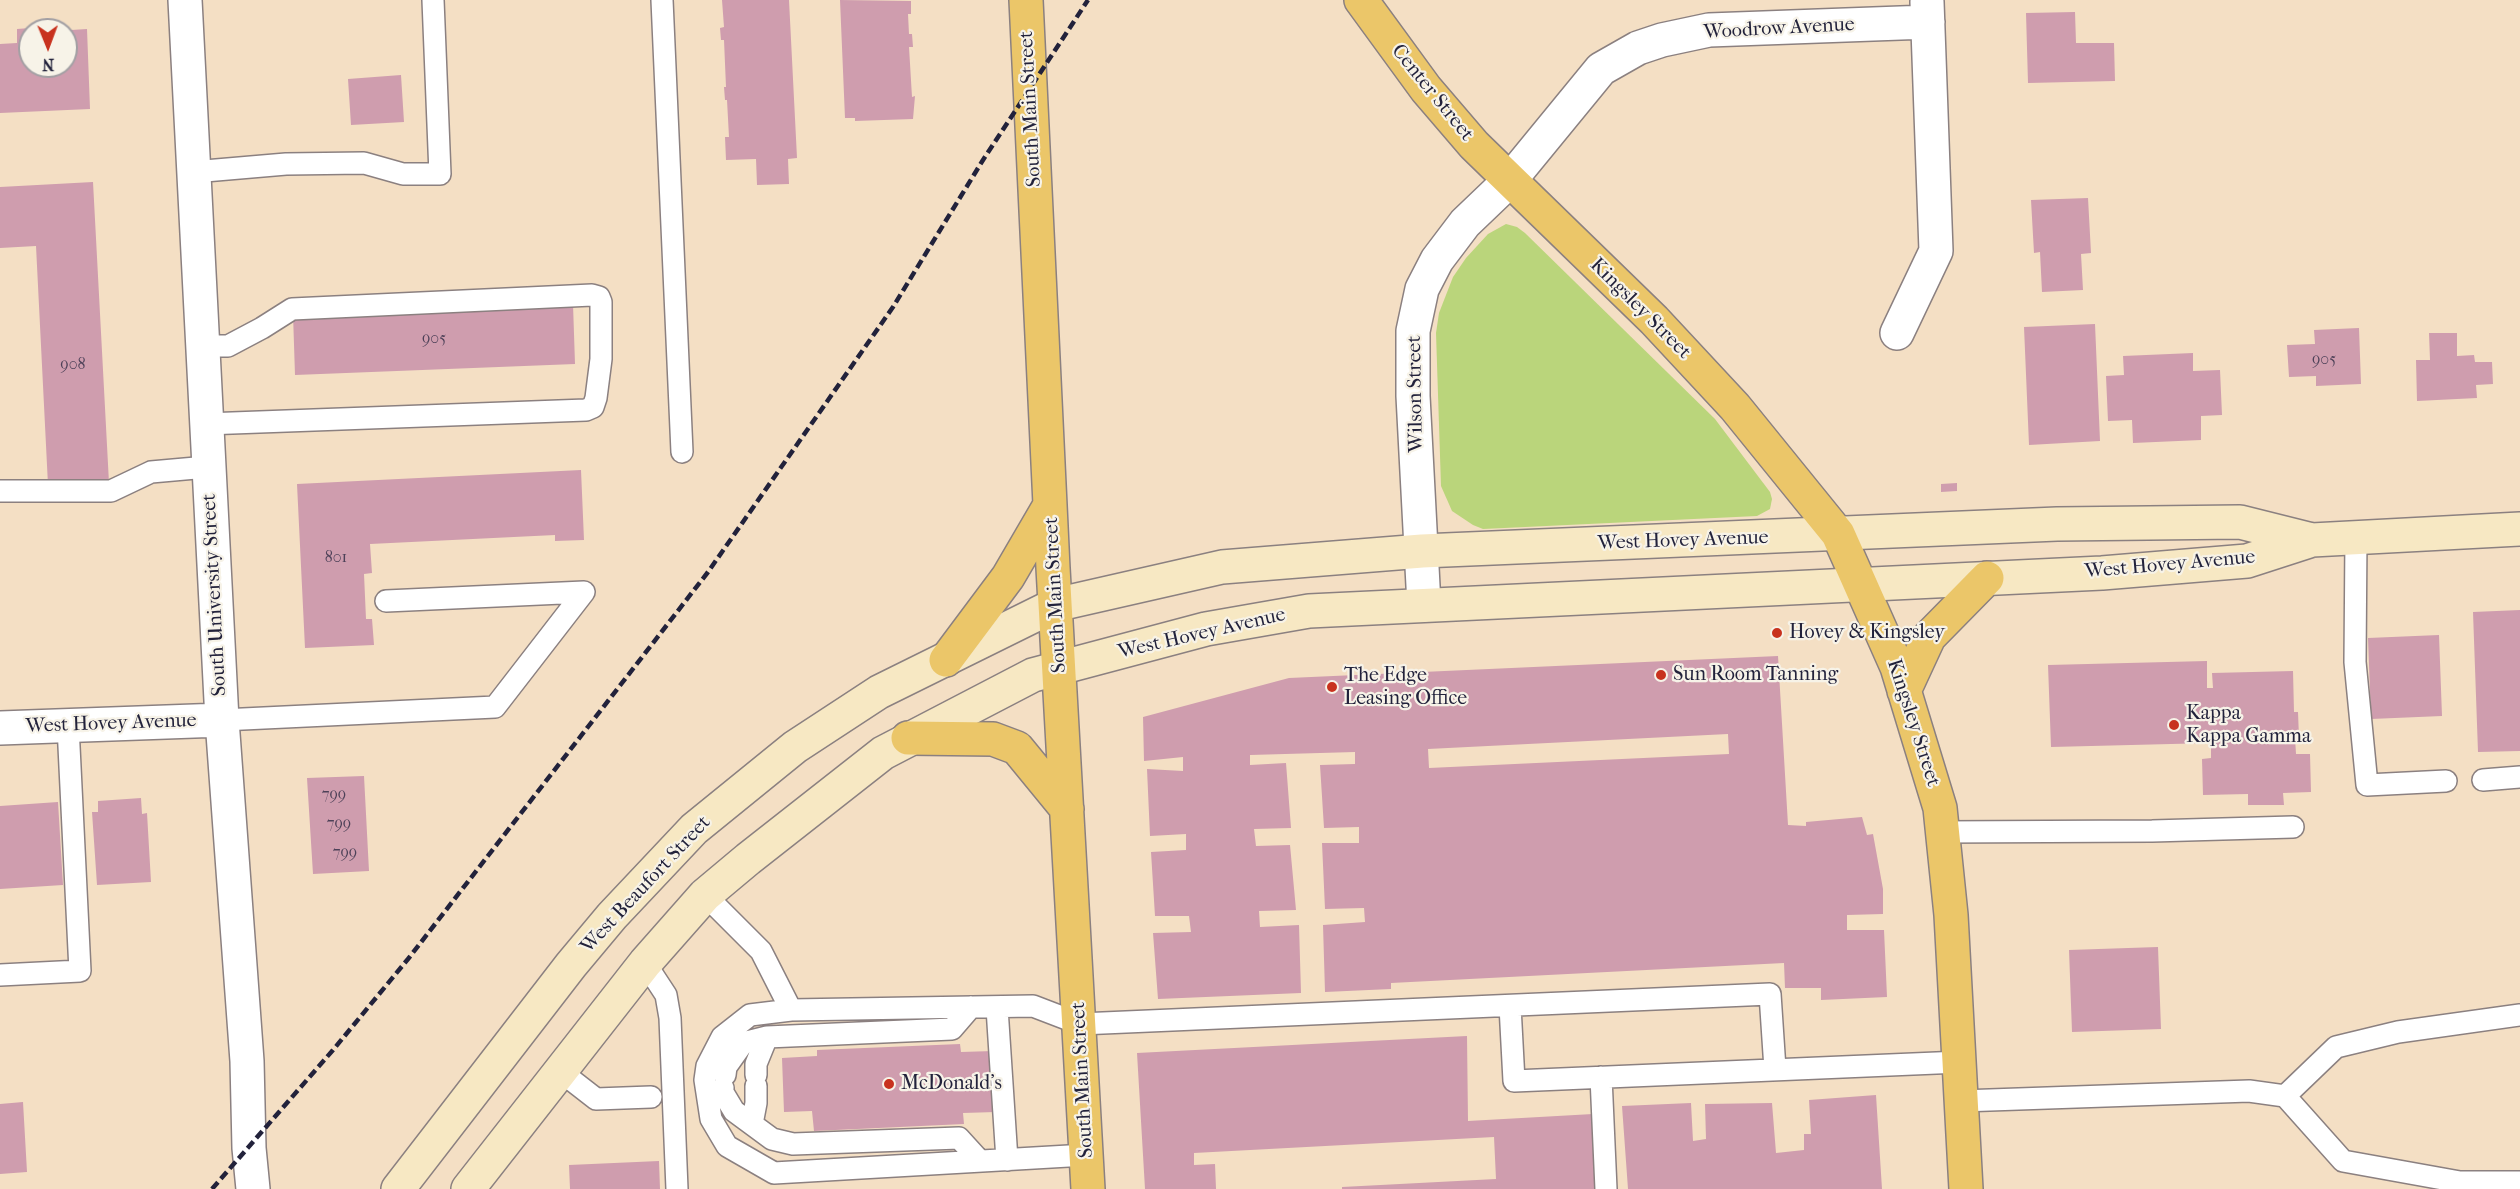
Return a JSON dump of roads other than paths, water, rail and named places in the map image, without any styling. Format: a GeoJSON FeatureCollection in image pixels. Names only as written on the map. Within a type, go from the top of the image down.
{"type":"FeatureCollection","features":[{"type":"Feature","properties":{"kind":"main road","name":"South Main Street"},"geometry":{"type":"LineString","coordinates":[[1026,0],[1050,505],[1088,1189]]}},
{"type":"Feature","properties":{"kind":"main road","name":"Center Street"},"geometry":{"type":"LineString","coordinates":[[1361,0],[1426,89],[1474,146],[1510,180]]}},
{"type":"Feature","properties":{"kind":"main road","name":"Kingsley Street"},"geometry":{"type":"LineString","coordinates":[[1510,180],[1654,320],[1735,407],[1838,534],[1897,667],[1940,808],[1951,915],[1966,1189]]}},
{"type":"Feature","properties":{"kind":"main road"},"geometry":{"type":"LineString","coordinates":[[946,660],[1008,577],[1050,505]]}},
{"type":"Feature","properties":{"kind":"main road","name":"West Hovey Avenue"},"geometry":{"type":"LineString","coordinates":[[1056,605],[1222,567],[1422,551],[2057,524],[2240,522],[2312,540]]}},
{"type":"Feature","properties":{"kind":"main road","name":"West Hovey Avenue"},"geometry":{"type":"LineString","coordinates":[[1060,667],[1206,629],[1297,613],[2102,573],[2247,561],[2312,540],[2520,529]]}},
{"type":"Feature","properties":{"kind":"main road"},"geometry":{"type":"LineString","coordinates":[[1905,691],[1929,637],[1987,578]]}},
{"type":"Feature","properties":{"kind":"main road","name":"West Beaufort Street"},"geometry":{"type":"LineString","coordinates":[[398,1189],[570,965],[612,916],[694,829],[795,747],[879,692],[1056,605]]}},
{"type":"Feature","properties":{"kind":"main road"},"geometry":{"type":"LineString","coordinates":[[468,1189],[645,963],[705,895],[748,858],[883,753],[1033,675],[1060,667]]}},
{"type":"Feature","properties":{"kind":"main road"},"geometry":{"type":"LineString","coordinates":[[908,738],[993,739],[1017,748],[1067,809]]}},
{"type":"Feature","properties":{"kind":"street","name":"South University Street"},"geometry":{"type":"LineString","coordinates":[[184,0],[207,467],[222,720],[246,1050],[249,1148],[253,1189]]}},
{"type":"Feature","properties":{"kind":"street","name":"Woodrow Avenue"},"geometry":{"type":"LineString","coordinates":[[1510,180],[1600,69],[1638,48],[1662,40],[1709,30],[1927,11]]}},
{"type":"Feature","properties":{"kind":"street"},"geometry":{"type":"LineString","coordinates":[[1897,333],[1936,251],[1927,11]]}},
{"type":"Feature","properties":{"kind":"street","name":"Wilson Street"},"geometry":{"type":"LineString","coordinates":[[1424,605],[1413,396],[1413,331],[1422,289],[1437,260],[1465,223],[1510,180]]}},
{"type":"Feature","properties":{"kind":"street","name":"West Hovey Avenue"},"geometry":{"type":"LineString","coordinates":[[0,728],[222,720]]}},
{"type":"Feature","properties":{"kind":"lane"},"geometry":{"type":"LineString","coordinates":[[193,172],[286,164],[364,163],[403,174],[440,174],[433,0]]}},
{"type":"Feature","properties":{"kind":"lane"},"geometry":{"type":"LineString","coordinates":[[662,0],[682,452]]}},
{"type":"Feature","properties":{"kind":"lane"},"geometry":{"type":"LineString","coordinates":[[201,346],[228,346],[292,309],[592,295],[599,297],[601,302],[601,359],[596,398],[593,406],[586,410],[205,424]]}},
{"type":"Feature","properties":{"kind":"lane"},"geometry":{"type":"LineString","coordinates":[[0,491],[111,491],[151,472],[207,467]]}},
{"type":"Feature","properties":{"kind":"lane"},"geometry":{"type":"LineString","coordinates":[[2356,537],[2355,662],[2367,785],[2446,781]]}},
{"type":"Feature","properties":{"kind":"lane"},"geometry":{"type":"LineString","coordinates":[[222,720],[495,707],[584,592],[386,601]]}},
{"type":"Feature","properties":{"kind":"lane"},"geometry":{"type":"LineString","coordinates":[[0,975],[80,971],[68,726]]}},
{"type":"Feature","properties":{"kind":"lane"},"geometry":{"type":"LineString","coordinates":[[2483,780],[2520,777]]}},
{"type":"Feature","properties":{"kind":"lane"},"geometry":{"type":"LineString","coordinates":[[1942,832],[2152,831],[2293,827]]}},
{"type":"Feature","properties":{"kind":"lane"},"geometry":{"type":"LineString","coordinates":[[705,895],[761,951],[791,1010]]}},
{"type":"Feature","properties":{"kind":"lane"},"geometry":{"type":"LineString","coordinates":[[645,963],[666,995],[670,1018],[677,1189]]}},
{"type":"Feature","properties":{"kind":"lane"},"geometry":{"type":"LineString","coordinates":[[1086,1155],[774,1173],[727,1146],[711,1119],[705,1091],[707,1066],[722,1037],[750,1015],[791,1010],[1033,1006],[1080,1024],[1770,993],[1775,1069]]}},
{"type":"Feature","properties":{"kind":"lane"},"geometry":{"type":"LineString","coordinates":[[1510,1006],[1514,1081],[1960,1062]]}},
{"type":"Feature","properties":{"kind":"lane"},"geometry":{"type":"LineString","coordinates":[[971,1007],[952,1029],[767,1037],[742,1043],[726,1067],[722,1091],[734,1111],[772,1138],[792,1144],[959,1138],[980,1161]]}},
{"type":"Feature","properties":{"kind":"lane"},"geometry":{"type":"LineString","coordinates":[[997,1008],[1007,1160]]}},
{"type":"Feature","properties":{"kind":"lane"},"geometry":{"type":"LineString","coordinates":[[2285,1096],[2336,1047],[2398,1032],[2520,1015]]}},
{"type":"Feature","properties":{"kind":"lane"},"geometry":{"type":"LineString","coordinates":[[752,1124],[756,1103],[756,1064],[767,1037]]}},
{"type":"Feature","properties":{"kind":"lane"},"geometry":{"type":"LineString","coordinates":[[560,1071],[596,1099],[651,1097]]}},
{"type":"Feature","properties":{"kind":"lane"},"geometry":{"type":"LineString","coordinates":[[1601,1077],[1606,1189]]}},
{"type":"Feature","properties":{"kind":"lane"},"geometry":{"type":"LineString","coordinates":[[1961,1101],[2249,1091],[2285,1096],[2343,1161],[2460,1182],[2520,1182]]}},
{"type":"Feature","properties":{"kind":"railway"},"geometry":{"type":"LineString","coordinates":[[212,1189],[333,1050],[408,959],[708,572],[893,307],[983,160],[1088,0]]}},
{"type":"Feature","properties":{"kind":"place","name":"Hovey & Kingsley"},"geometry":{"type":"Point","coordinates":[1777,633]}},
{"type":"Feature","properties":{"kind":"place","name":"Sun Room Tanning"},"geometry":{"type":"Point","coordinates":[1661,675]}},
{"type":"Feature","properties":{"kind":"place","name":"The Edge Leasing Office"},"geometry":{"type":"Point","coordinates":[1332,687]}},
{"type":"Feature","properties":{"kind":"place","name":"Kappa Kappa Gamma"},"geometry":{"type":"Point","coordinates":[2174,725]}},
{"type":"Feature","properties":{"kind":"place","name":"McDonald's"},"geometry":{"type":"Point","coordinates":[889,1084]}}]}
